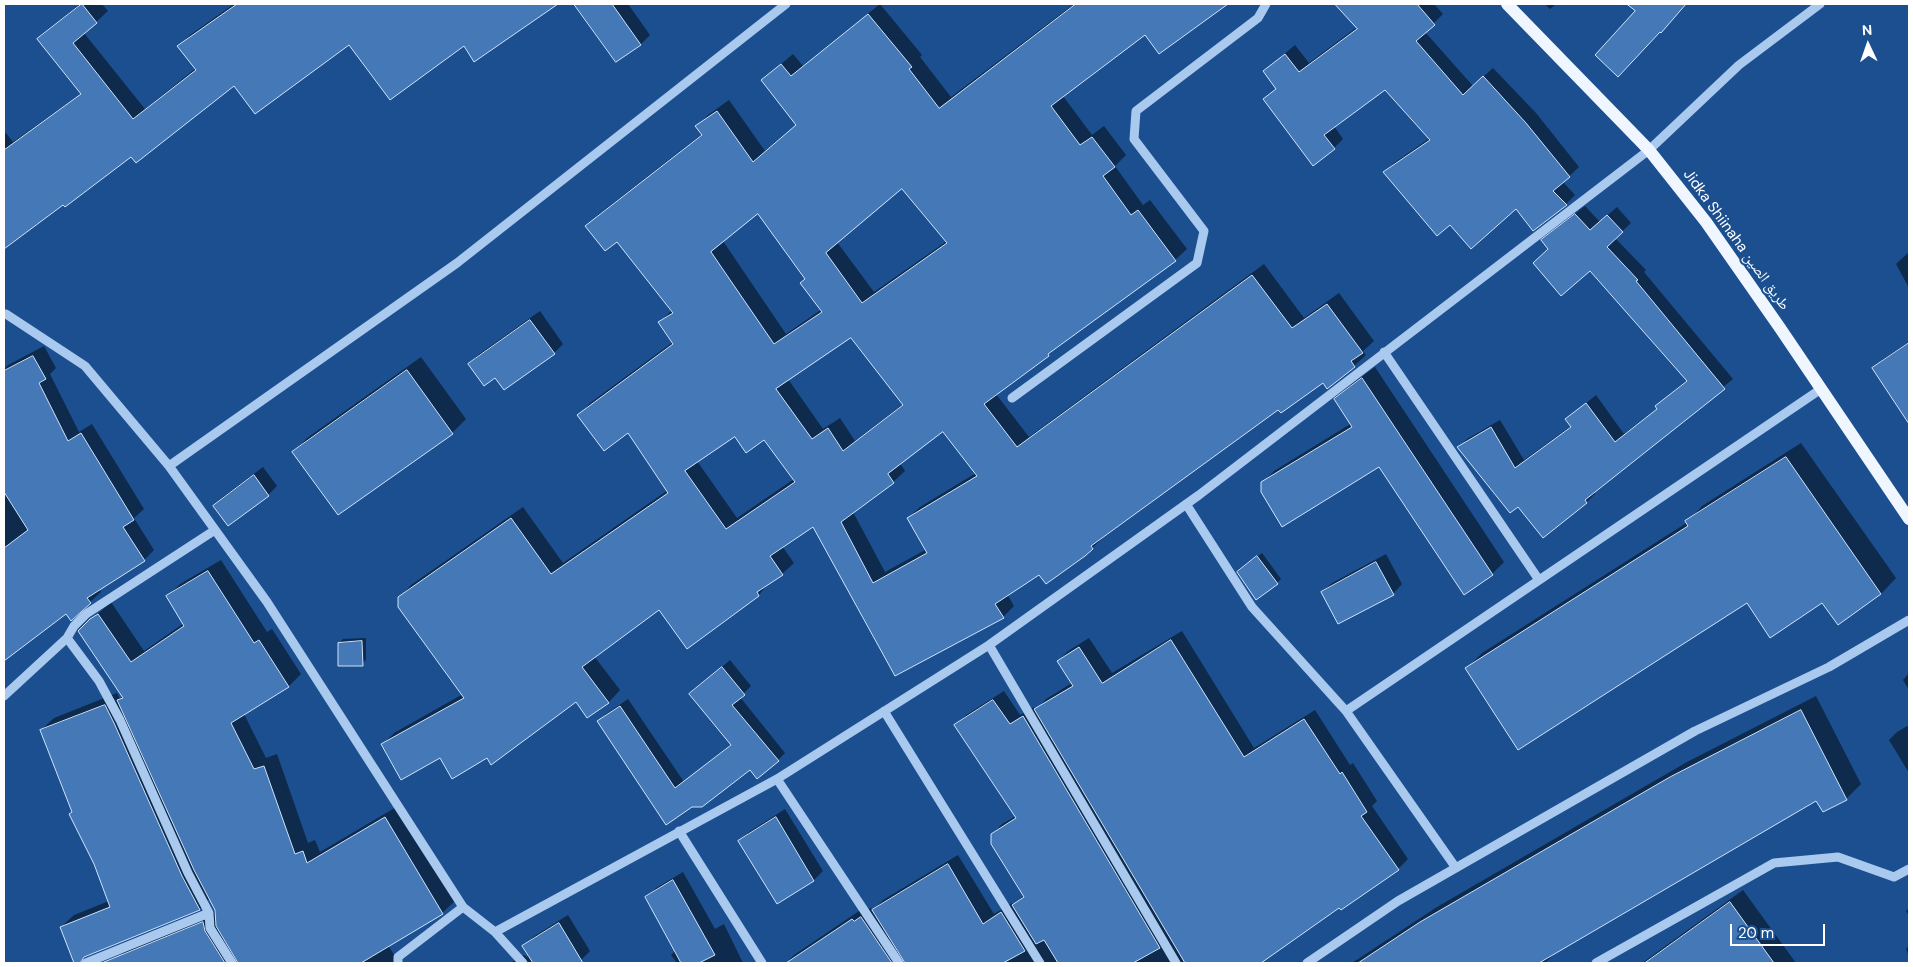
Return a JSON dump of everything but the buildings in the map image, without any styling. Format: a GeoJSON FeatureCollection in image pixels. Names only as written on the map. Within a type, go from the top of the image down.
{"type":"FeatureCollection","features":[{"type":"Feature","properties":{"kind":"main road","name":"Jidka Shiinaha طريق الصين"},"geometry":{"type":"LineString","coordinates":[[1508,4],[1649,150],[1706,222],[1909,519]]}},
{"type":"Feature","properties":{"kind":"street"},"geometry":{"type":"LineString","coordinates":[[169,466],[457,263],[786,4]]}},
{"type":"Feature","properties":{"kind":"street"},"geometry":{"type":"LineString","coordinates":[[1012,398],[1197,263],[1204,231],[1134,139],[1136,112],[1258,18],[1266,4]]}},
{"type":"Feature","properties":{"kind":"street"},"geometry":{"type":"LineString","coordinates":[[495,932],[777,779],[989,645],[1186,504],[1649,150],[1739,65],[1820,4]]}},
{"type":"Feature","properties":{"kind":"street"},"geometry":{"type":"LineString","coordinates":[[4,312],[85,366],[169,466],[267,602],[463,907],[495,932],[523,963]]}},
{"type":"Feature","properties":{"kind":"street"},"geometry":{"type":"LineString","coordinates":[[1384,352],[1539,580]]}},
{"type":"Feature","properties":{"kind":"street"},"geometry":{"type":"LineString","coordinates":[[1346,711],[1821,388]]}},
{"type":"Feature","properties":{"kind":"street"},"geometry":{"type":"LineString","coordinates":[[1186,504],[1252,607],[1346,711],[1456,868]]}},
{"type":"Feature","properties":{"kind":"street"},"geometry":{"type":"LineString","coordinates":[[4,696],[67,638],[74,626],[86,614],[215,530]]}},
{"type":"Feature","properties":{"kind":"street"},"geometry":{"type":"LineString","coordinates":[[1307,963],[1398,901],[1695,731],[1829,667],[1909,620]]}},
{"type":"Feature","properties":{"kind":"street"},"geometry":{"type":"LineString","coordinates":[[67,638],[99,681],[120,720],[149,789],[209,913],[210,928],[232,963]]}},
{"type":"Feature","properties":{"kind":"street"},"geometry":{"type":"LineString","coordinates":[[989,645],[1176,963]]}},
{"type":"Feature","properties":{"kind":"street"},"geometry":{"type":"LineString","coordinates":[[884,710],[1040,963]]}},
{"type":"Feature","properties":{"kind":"street"},"geometry":{"type":"LineString","coordinates":[[777,779],[899,963]]}},
{"type":"Feature","properties":{"kind":"street"},"geometry":{"type":"LineString","coordinates":[[679,831],[762,963]]}},
{"type":"Feature","properties":{"kind":"street"},"geometry":{"type":"LineString","coordinates":[[1596,963],[1774,863],[1838,857],[1894,877],[1909,869]]}},
{"type":"Feature","properties":{"kind":"street"},"geometry":{"type":"LineString","coordinates":[[398,963],[398,956],[463,907]]}},
{"type":"Feature","properties":{"kind":"street"},"geometry":{"type":"LineString","coordinates":[[86,963],[209,913]]}}]}
